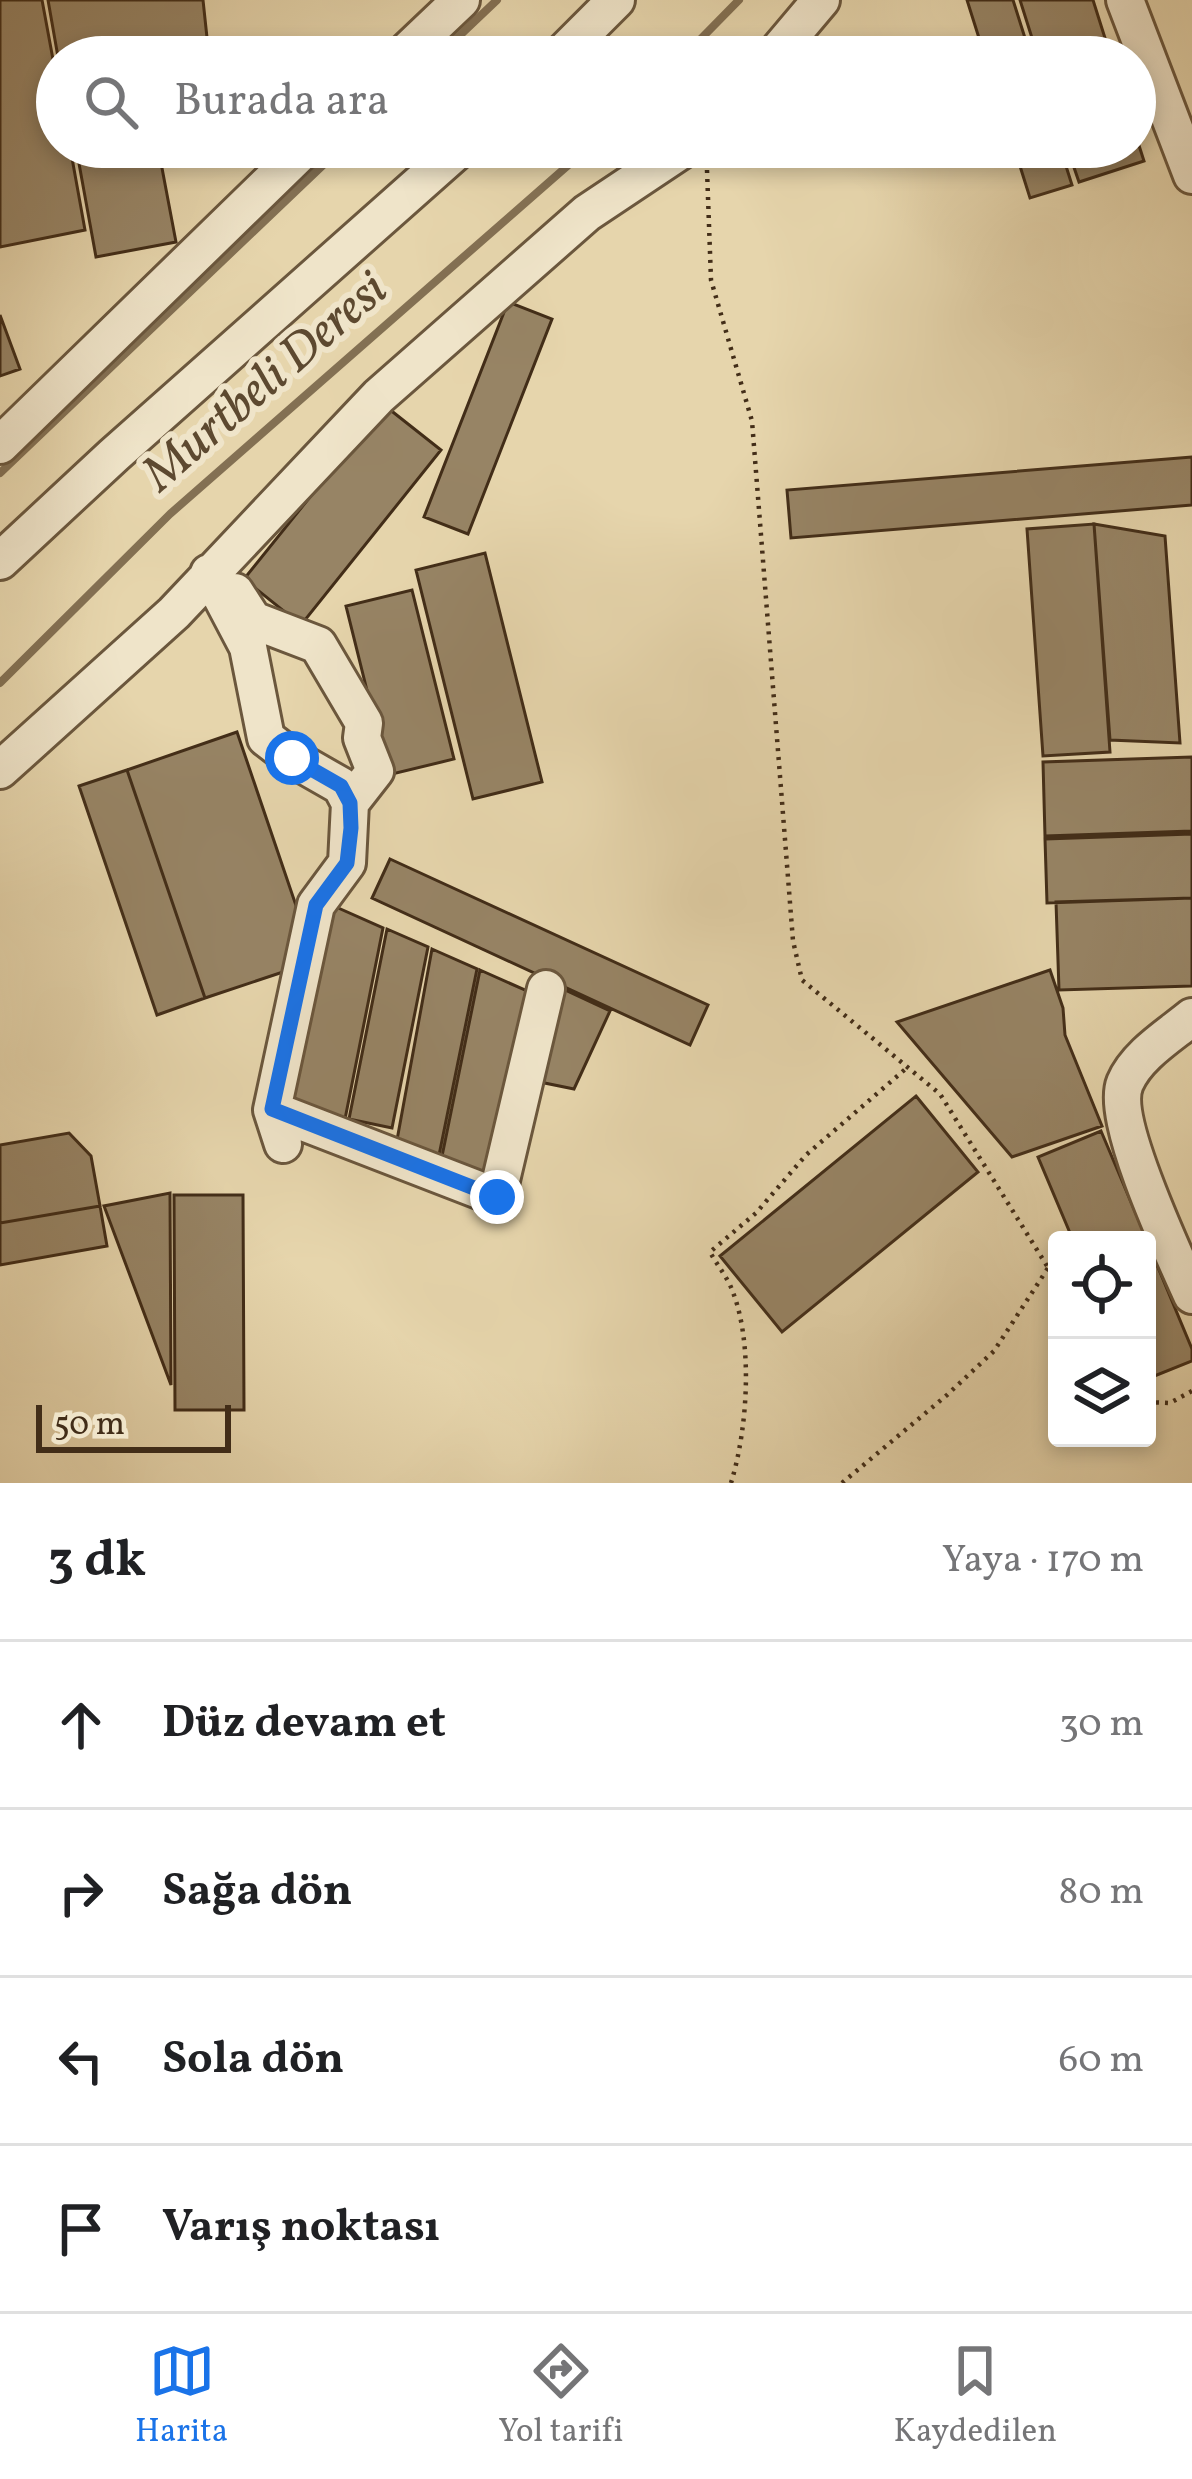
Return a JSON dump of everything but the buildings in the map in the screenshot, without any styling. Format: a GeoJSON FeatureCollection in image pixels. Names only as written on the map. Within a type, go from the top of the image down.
{"type":"FeatureCollection","features":[{"type":"Feature","properties":{"kind":"street"},"geometry":{"type":"LineString","coordinates":[[423,36],[461,0]]}},
{"type":"Feature","properties":{"kind":"street"},"geometry":{"type":"LineString","coordinates":[[580,36],[616,0]]}},
{"type":"Feature","properties":{"kind":"street"},"geometry":{"type":"LineString","coordinates":[[791,36],[821,0]]}},
{"type":"Feature","properties":{"kind":"street"},"geometry":{"type":"LineString","coordinates":[[1125,0],[1139,36]]}},
{"type":"Feature","properties":{"kind":"street"},"geometry":{"type":"LineString","coordinates":[[1156,81],[1192,175]]}},
{"type":"Feature","properties":{"kind":"street"},"geometry":{"type":"LineString","coordinates":[[0,445],[284,168]]}},
{"type":"Feature","properties":{"kind":"street"},"geometry":{"type":"LineString","coordinates":[[0,561],[437,168]]}},
{"type":"Feature","properties":{"kind":"street"},"geometry":{"type":"LineString","coordinates":[[0,770],[174,613],[379,396],[587,213],[677,168]]}},
{"type":"Feature","properties":{"kind":"street"},"geometry":{"type":"LineString","coordinates":[[213,569],[248,647],[266,738],[341,786],[350,803],[347,863],[316,905],[278,1127],[497,1197],[545,989]]}},
{"type":"Feature","properties":{"kind":"street"},"geometry":{"type":"LineString","coordinates":[[213,569],[254,620],[318,645],[364,723],[362,738],[375,771],[350,803]]}},
{"type":"Feature","properties":{"kind":"street"},"geometry":{"type":"LineString","coordinates":[[1192,1017],[1139,1061],[1124,1086],[1124,1124],[1192,1295]]}},
{"type":"Feature","properties":{"kind":"path"},"geometry":{"type":"LineString","coordinates":[[698,168],[711,280],[752,421],[793,941],[802,980],[940,1094],[1048,1268],[994,1351],[842,1483]]}},
{"type":"Feature","properties":{"kind":"path"},"geometry":{"type":"LineString","coordinates":[[731,1483],[740,1455],[746,1355],[731,1287],[710,1252],[756,1213],[806,1155],[909,1066]]}},
{"type":"Feature","properties":{"kind":"path"},"geometry":{"type":"LineString","coordinates":[[1156,1402],[1170,1402],[1192,1391]]}},
{"type":"Feature","properties":{"kind":"waterway"},"geometry":{"type":"LineString","coordinates":[[459,36],[497,0]]}},
{"type":"Feature","properties":{"kind":"waterway","name":"Murtbeli Deresi"},"geometry":{"type":"LineString","coordinates":[[704,36],[739,0]]}},
{"type":"Feature","properties":{"kind":"waterway"},"geometry":{"type":"LineString","coordinates":[[0,473],[320,168]]}},
{"type":"Feature","properties":{"kind":"waterway","name":"Murtbeli Deresi"},"geometry":{"type":"LineString","coordinates":[[0,683],[170,514],[565,168]]}},
{"type":"Feature","properties":{"kind":"route"},"geometry":{"type":"LineString","coordinates":[[292,758],[341,786],[350,803],[351,828],[347,863],[316,905],[272,1109],[497,1197]]}}]}
